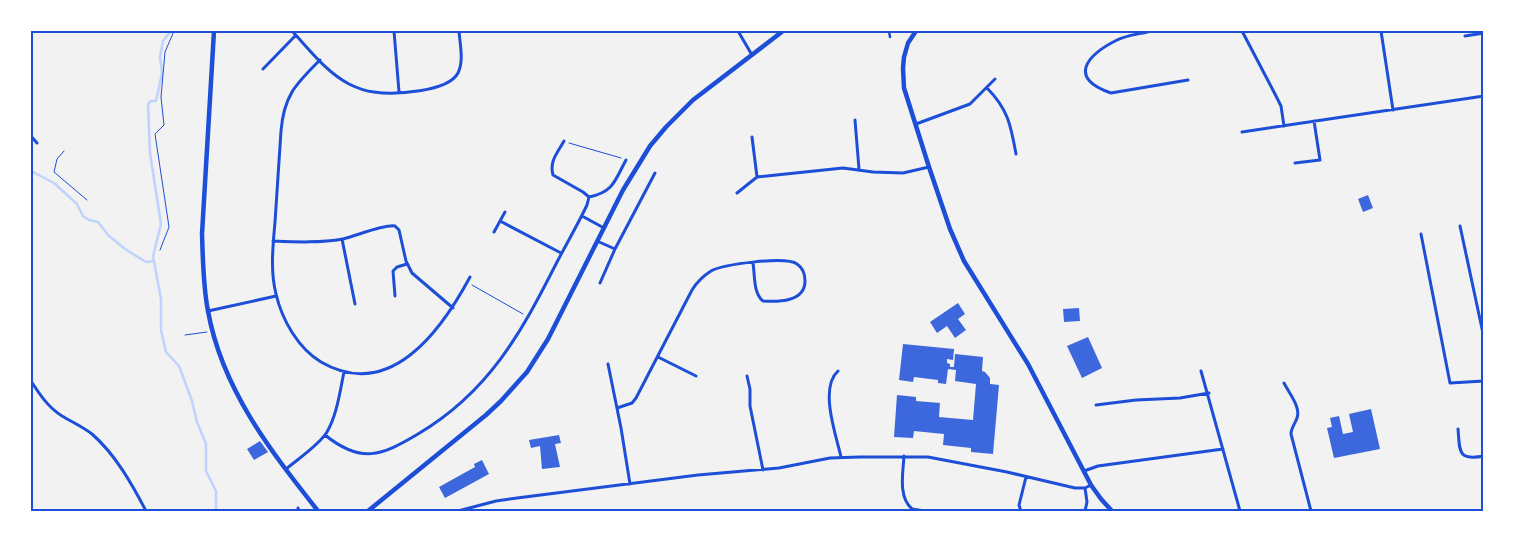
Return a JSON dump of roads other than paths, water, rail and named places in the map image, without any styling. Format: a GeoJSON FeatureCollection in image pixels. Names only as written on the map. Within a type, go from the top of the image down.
{"type":"FeatureCollection","features":[{"type":"Feature","properties":{"kind":"street"},"geometry":{"type":"LineString","coordinates":[[214,31],[202,234],[203,268],[208,311],[226,369],[244,409],[263,439],[315,510]]}},
{"type":"Feature","properties":{"kind":"street"},"geometry":{"type":"LineString","coordinates":[[292,31],[340,79],[356,87],[378,93],[438,88],[448,83],[455,77],[461,62],[459,31]]}},
{"type":"Feature","properties":{"kind":"street"},"geometry":{"type":"LineString","coordinates":[[394,31],[400,92]]}},
{"type":"Feature","properties":{"kind":"street"},"geometry":{"type":"LineString","coordinates":[[738,31],[752,55]]}},
{"type":"Feature","properties":{"kind":"street"},"geometry":{"type":"LineString","coordinates":[[370,510],[486,415],[514,387],[536,359],[548,339],[637,165],[666,127],[693,100],[783,31]]}},
{"type":"Feature","properties":{"kind":"street"},"geometry":{"type":"LineString","coordinates":[[889,31],[890,37]]}},
{"type":"Feature","properties":{"kind":"street"},"geometry":{"type":"LineString","coordinates":[[916,31],[908,43],[903,68],[904,88],[944,213],[964,261],[1024,358],[1091,485],[1112,511]]}},
{"type":"Feature","properties":{"kind":"street"},"geometry":{"type":"LineString","coordinates":[[1151,31],[1118,39],[1091,58],[1086,64],[1085,71],[1089,81],[1101,90],[1111,93],[1188,80]]}},
{"type":"Feature","properties":{"kind":"street"},"geometry":{"type":"LineString","coordinates":[[1242,31],[1276,96],[1284,126]]}},
{"type":"Feature","properties":{"kind":"street"},"geometry":{"type":"LineString","coordinates":[[1380,31],[1394,110]]}},
{"type":"Feature","properties":{"kind":"street"},"geometry":{"type":"LineString","coordinates":[[1465,36],[1484,33]]}},
{"type":"Feature","properties":{"kind":"street"},"geometry":{"type":"LineString","coordinates":[[263,69],[296,35]]}},
{"type":"Feature","properties":{"kind":"street"},"geometry":{"type":"LineString","coordinates":[[320,60],[298,83],[287,99],[283,112],[272,274],[276,296],[288,326],[306,350],[322,362],[344,372],[358,374],[378,372],[402,361],[422,345],[453,308],[470,278]]}},
{"type":"Feature","properties":{"kind":"street"},"geometry":{"type":"LineString","coordinates":[[915,124],[964,107],[988,88],[995,79]]}},
{"type":"Feature","properties":{"kind":"street"},"geometry":{"type":"LineString","coordinates":[[988,88],[1002,104],[1008,116],[1016,154]]}},
{"type":"Feature","properties":{"kind":"street"},"geometry":{"type":"LineString","coordinates":[[1242,132],[1484,96]]}},
{"type":"Feature","properties":{"kind":"street"},"geometry":{"type":"LineString","coordinates":[[855,120],[859,169]]}},
{"type":"Feature","properties":{"kind":"street"},"geometry":{"type":"LineString","coordinates":[[1295,163],[1320,160],[1314,121]]}},
{"type":"Feature","properties":{"kind":"street"},"geometry":{"type":"LineString","coordinates":[[31,136],[37,143]]}},
{"type":"Feature","properties":{"kind":"street"},"geometry":{"type":"LineString","coordinates":[[752,137],[757,177]]}},
{"type":"Feature","properties":{"kind":"street"},"geometry":{"type":"LineString","coordinates":[[325,435],[344,448],[368,454],[388,450],[409,440],[434,424],[469,396],[488,376],[529,317],[588,203],[588,197],[583,192],[554,176],[552,161],[564,141]]}},
{"type":"Feature","properties":{"kind":"street"},"geometry":{"type":"LineString","coordinates":[[588,197],[609,189],[626,160]]}},
{"type":"Feature","properties":{"kind":"street"},"geometry":{"type":"LineString","coordinates":[[737,193],[757,177],[843,168],[903,173],[929,167]]}},
{"type":"Feature","properties":{"kind":"street"},"geometry":{"type":"LineString","coordinates":[[600,283],[615,249],[654,173]]}},
{"type":"Feature","properties":{"kind":"street"},"geometry":{"type":"LineString","coordinates":[[494,232],[505,212]]}},
{"type":"Feature","properties":{"kind":"street"},"geometry":{"type":"LineString","coordinates":[[582,216],[604,228]]}},
{"type":"Feature","properties":{"kind":"street"},"geometry":{"type":"LineString","coordinates":[[500,220],[562,253]]}},
{"type":"Feature","properties":{"kind":"street"},"geometry":{"type":"LineString","coordinates":[[273,241],[313,242],[342,239],[395,226],[399,231],[407,264],[416,278],[453,308]]}},
{"type":"Feature","properties":{"kind":"street"},"geometry":{"type":"LineString","coordinates":[[1460,226],[1484,338]]}},
{"type":"Feature","properties":{"kind":"street"},"geometry":{"type":"LineString","coordinates":[[1421,234],[1450,383],[1484,381]]}},
{"type":"Feature","properties":{"kind":"street"},"geometry":{"type":"LineString","coordinates":[[342,239],[355,304]]}},
{"type":"Feature","properties":{"kind":"street"},"geometry":{"type":"LineString","coordinates":[[597,241],[615,249]]}},
{"type":"Feature","properties":{"kind":"street"},"geometry":{"type":"LineString","coordinates":[[618,408],[632,403],[692,290],[700,279],[723,266],[753,263],[784,260],[796,263],[801,267],[805,276],[803,290],[792,299],[762,301],[756,293],[753,263]]}},
{"type":"Feature","properties":{"kind":"street"},"geometry":{"type":"LineString","coordinates":[[395,296],[392,272],[396,267],[407,264]]}},
{"type":"Feature","properties":{"kind":"street"},"geometry":{"type":"LineString","coordinates":[[208,311],[276,296]]}},
{"type":"Feature","properties":{"kind":"street"},"geometry":{"type":"LineString","coordinates":[[658,357],[696,376]]}},
{"type":"Feature","properties":{"kind":"street"},"geometry":{"type":"LineString","coordinates":[[608,364],[618,408],[630,484]]}},
{"type":"Feature","properties":{"kind":"street"},"geometry":{"type":"LineString","coordinates":[[838,371],[831,381],[829,397],[841,457]]}},
{"type":"Feature","properties":{"kind":"street"},"geometry":{"type":"LineString","coordinates":[[1202,371],[1240,511]]}},
{"type":"Feature","properties":{"kind":"street"},"geometry":{"type":"LineString","coordinates":[[285,470],[325,435],[333,418],[344,372]]}},
{"type":"Feature","properties":{"kind":"street"},"geometry":{"type":"LineString","coordinates":[[747,376],[750,389],[750,406],[763,470]]}},
{"type":"Feature","properties":{"kind":"street"},"geometry":{"type":"LineString","coordinates":[[31,381],[41,397],[53,409],[90,433],[109,452],[146,511]]}},
{"type":"Feature","properties":{"kind":"street"},"geometry":{"type":"LineString","coordinates":[[1284,383],[1298,411],[1291,434],[1311,511]]}},
{"type":"Feature","properties":{"kind":"street"},"geometry":{"type":"LineString","coordinates":[[1096,405],[1136,400],[1180,398],[1209,393]]}},
{"type":"Feature","properties":{"kind":"street"},"geometry":{"type":"LineString","coordinates":[[1458,429],[1459,445],[1464,455],[1470,459],[1484,456]]}},
{"type":"Feature","properties":{"kind":"street"},"geometry":{"type":"LineString","coordinates":[[1084,471],[1098,466],[1223,449]]}},
{"type":"Feature","properties":{"kind":"street"},"geometry":{"type":"LineString","coordinates":[[458,511],[496,501],[698,475],[763,470],[841,457],[904,456],[936,458],[1063,486],[1085,488],[1091,485]]}},
{"type":"Feature","properties":{"kind":"street"},"geometry":{"type":"LineString","coordinates":[[904,456],[902,484],[906,499],[912,509],[925,511]]}},
{"type":"Feature","properties":{"kind":"street"},"geometry":{"type":"LineString","coordinates":[[1021,511],[1019,505],[1026,477]]}},
{"type":"Feature","properties":{"kind":"street"},"geometry":{"type":"LineString","coordinates":[[1085,488],[1087,502],[1085,511]]}},
{"type":"Feature","properties":{"kind":"street"},"geometry":{"type":"LineString","coordinates":[[1062,511],[1071,511]]}},
{"type":"Feature","properties":{"kind":"waterway"},"geometry":{"type":"LineString","coordinates":[[171,31],[163,41],[160,57],[162,73],[156,101],[151,101],[148,104],[150,153],[161,224],[153,256],[161,299],[161,330],[166,352],[179,366],[206,444],[206,471],[216,491],[216,511]]}},
{"type":"Feature","properties":{"kind":"waterway"},"geometry":{"type":"LineString","coordinates":[[31,171],[54,183],[77,204],[83,216],[98,222],[109,236],[125,249],[146,262],[154,261]]}}]}
